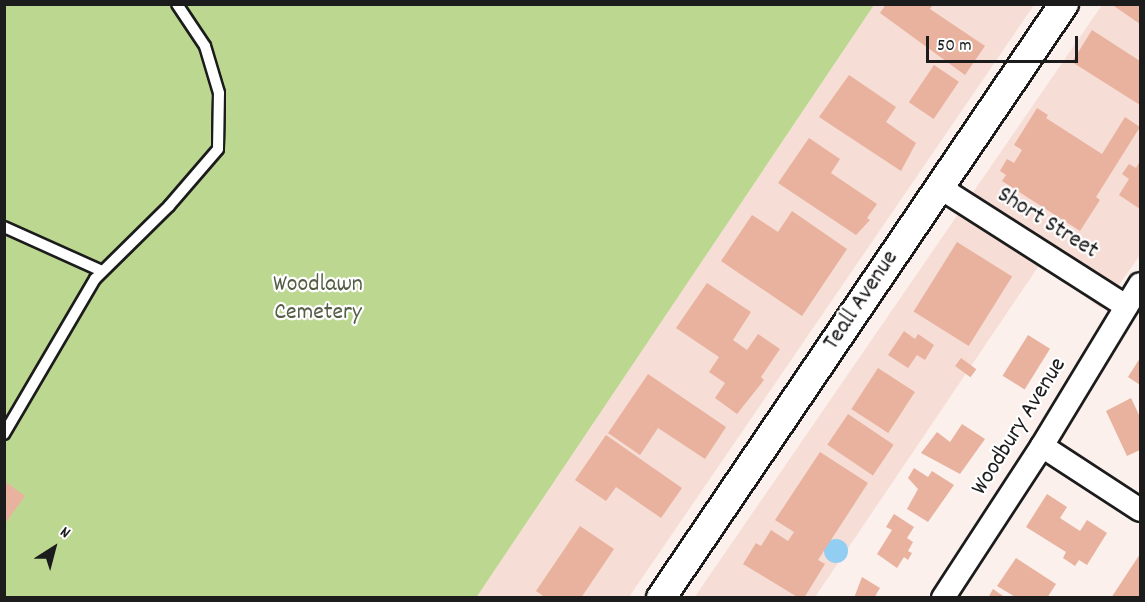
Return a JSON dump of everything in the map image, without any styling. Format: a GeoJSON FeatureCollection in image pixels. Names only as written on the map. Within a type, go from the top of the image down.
{"type":"FeatureCollection","features":[{"type":"Feature","properties":{"kind":"street","name":"Teall Avenue"},"geometry":{"type":"LineString","coordinates":[[661,597],[1064,4]]}},
{"type":"Feature","properties":{"kind":"street","name":"Short Street"},"geometry":{"type":"LineString","coordinates":[[939,187],[1126,306]]}},
{"type":"Feature","properties":{"kind":"street","name":"Woodbury Avenue"},"geometry":{"type":"LineString","coordinates":[[943,597],[1042,446],[1140,284]]}},
{"type":"Feature","properties":{"kind":"street"},"geometry":{"type":"LineString","coordinates":[[1042,446],[1140,510]]}},
{"type":"Feature","properties":{"kind":"lane"},"geometry":{"type":"LineString","coordinates":[[4,434],[102,271],[169,206],[218,149],[219,93],[205,46],[177,4]]}},
{"type":"Feature","properties":{"kind":"lane"},"geometry":{"type":"LineString","coordinates":[[4,227],[102,271]]}},
{"type":"Feature","properties":{"kind":"shaded area"},"geometry":{"type":"Polygon","coordinates":[[[874,5],[1034,5],[629,597],[476,598],[874,5]]]}},
{"type":"Feature","properties":{"kind":"shaded area"},"geometry":{"type":"Polygon","coordinates":[[[1102,5],[1140,5],[1140,255],[1102,309],[1040,264],[815,597],[694,598],[1102,5]]]}},
{"type":"Feature","properties":{"kind":"green space","name":"Woodlawn Cemetery"},"geometry":{"type":"Polygon","coordinates":[[[4,5],[874,5],[476,598],[5,597],[4,5]]]}},
{"type":"Feature","properties":{"kind":"water"},"geometry":{"type":"Polygon","coordinates":[[[831,539],[841,539],[848,546],[848,556],[841,563],[831,563],[824,556],[824,546],[831,539]]]}},
{"type":"Feature","properties":{"kind":"building"},"geometry":{"type":"Polygon","coordinates":[[[886,4],[933,4],[930,9],[985,46],[965,75],[880,13],[886,4]]]}},
{"type":"Feature","properties":{"kind":"building"},"geometry":{"type":"Polygon","coordinates":[[[1111,4],[1140,4],[1140,24],[1111,4]]]}},
{"type":"Feature","properties":{"kind":"building"},"geometry":{"type":"Polygon","coordinates":[[[1092,30],[1140,61],[1140,105],[1072,62],[1092,30]]]}},
{"type":"Feature","properties":{"kind":"building"},"geometry":{"type":"Polygon","coordinates":[[[934,65],[959,82],[934,119],[909,102],[934,65]]]}},
{"type":"Feature","properties":{"kind":"building"},"geometry":{"type":"Polygon","coordinates":[[[849,75],[896,107],[886,122],[916,143],[901,171],[819,117],[849,75]]]}},
{"type":"Feature","properties":{"kind":"building"},"geometry":{"type":"Polygon","coordinates":[[[1037,108],[1048,115],[1046,118],[1102,154],[1125,117],[1140,127],[1096,197],[1100,200],[1080,231],[1002,181],[1006,175],[1000,171],[1007,159],[1014,163],[1022,150],[1014,145],[1037,108]]]}},
{"type":"Feature","properties":{"kind":"building"},"geometry":{"type":"Polygon","coordinates":[[[809,138],[840,159],[831,173],[877,204],[867,218],[870,220],[856,235],[778,183],[809,138]]]}},
{"type":"Feature","properties":{"kind":"building"},"geometry":{"type":"Polygon","coordinates":[[[1140,161],[1140,209],[1119,195],[1129,179],[1122,174],[1129,164],[1136,168],[1140,161]]]}},
{"type":"Feature","properties":{"kind":"building"},"geometry":{"type":"Polygon","coordinates":[[[792,211],[847,249],[802,316],[721,261],[752,215],[778,232],[792,211]]]}},
{"type":"Feature","properties":{"kind":"building"},"geometry":{"type":"Polygon","coordinates":[[[957,242],[1012,276],[969,346],[914,312],[957,242]]]}},
{"type":"Feature","properties":{"kind":"building"},"geometry":{"type":"Polygon","coordinates":[[[707,283],[751,312],[733,340],[747,350],[758,334],[780,349],[761,377],[764,380],[737,414],[715,398],[725,383],[709,372],[719,357],[676,328],[707,283]]]}},
{"type":"Feature","properties":{"kind":"building"},"geometry":{"type":"Polygon","coordinates":[[[904,331],[915,339],[918,334],[934,345],[925,360],[917,355],[908,368],[888,355],[904,331]]]}},
{"type":"Feature","properties":{"kind":"building"},"geometry":{"type":"Polygon","coordinates":[[[1028,335],[1050,349],[1025,389],[1003,376],[1028,335]]]}},
{"type":"Feature","properties":{"kind":"building"},"geometry":{"type":"Polygon","coordinates":[[[961,358],[976,369],[970,377],[955,366],[961,358]]]}},
{"type":"Feature","properties":{"kind":"building"},"geometry":{"type":"Polygon","coordinates":[[[1140,358],[1140,385],[1128,377],[1140,358]]]}},
{"type":"Feature","properties":{"kind":"building"},"geometry":{"type":"Polygon","coordinates":[[[878,368],[915,392],[888,433],[851,409],[878,368]]]}},
{"type":"Feature","properties":{"kind":"building"},"geometry":{"type":"Polygon","coordinates":[[[648,374],[726,427],[705,459],[658,428],[640,455],[608,433],[648,374]]]}},
{"type":"Feature","properties":{"kind":"building"},"geometry":{"type":"Polygon","coordinates":[[[1131,398],[1140,417],[1140,450],[1127,456],[1106,411],[1131,398]]]}},
{"type":"Feature","properties":{"kind":"building"},"geometry":{"type":"Polygon","coordinates":[[[848,414],[894,445],[873,475],[827,445],[848,414]]]}},
{"type":"Feature","properties":{"kind":"building"},"geometry":{"type":"Polygon","coordinates":[[[962,424],[985,439],[960,474],[921,453],[937,432],[950,442],[962,424]]]}},
{"type":"Feature","properties":{"kind":"building"},"geometry":{"type":"Polygon","coordinates":[[[606,435],[682,488],[661,518],[616,487],[606,501],[575,480],[606,435]]]}},
{"type":"Feature","properties":{"kind":"building"},"geometry":{"type":"Polygon","coordinates":[[[820,452],[868,483],[818,560],[825,564],[804,598],[799,598],[743,564],[756,543],[761,546],[771,530],[788,541],[794,532],[775,520],[820,452]]]}},
{"type":"Feature","properties":{"kind":"building"},"geometry":{"type":"Polygon","coordinates":[[[914,468],[928,477],[932,471],[954,485],[928,522],[907,509],[918,489],[908,478],[914,468]]]}},
{"type":"Feature","properties":{"kind":"building"},"geometry":{"type":"Polygon","coordinates":[[[7,483],[25,496],[4,525],[4,487],[7,483]]]}},
{"type":"Feature","properties":{"kind":"building"},"geometry":{"type":"Polygon","coordinates":[[[1047,494],[1067,507],[1060,518],[1080,531],[1087,520],[1107,533],[1087,565],[1079,560],[1075,566],[1063,558],[1066,552],[1026,527],[1047,494]]]}},
{"type":"Feature","properties":{"kind":"building"},"geometry":{"type":"Polygon","coordinates":[[[894,514],[914,527],[907,538],[913,542],[908,551],[912,553],[908,560],[904,557],[897,568],[877,554],[892,530],[886,527],[894,514]]]}},
{"type":"Feature","properties":{"kind":"building"},"geometry":{"type":"Polygon","coordinates":[[[580,526],[614,549],[581,598],[546,598],[536,591],[580,526]]]}},
{"type":"Feature","properties":{"kind":"building"},"geometry":{"type":"Polygon","coordinates":[[[1140,554],[1140,598],[1111,598],[1140,554]]]}},
{"type":"Feature","properties":{"kind":"building"},"geometry":{"type":"Polygon","coordinates":[[[1016,558],[1056,584],[1047,598],[1017,598],[997,586],[1016,558]]]}},
{"type":"Feature","properties":{"kind":"building"},"geometry":{"type":"Polygon","coordinates":[[[862,577],[880,588],[874,598],[854,598],[862,577]]]}},
{"type":"Feature","properties":{"kind":"building"},"geometry":{"type":"Polygon","coordinates":[[[993,589],[1006,598],[988,598],[993,589]]]}}]}
